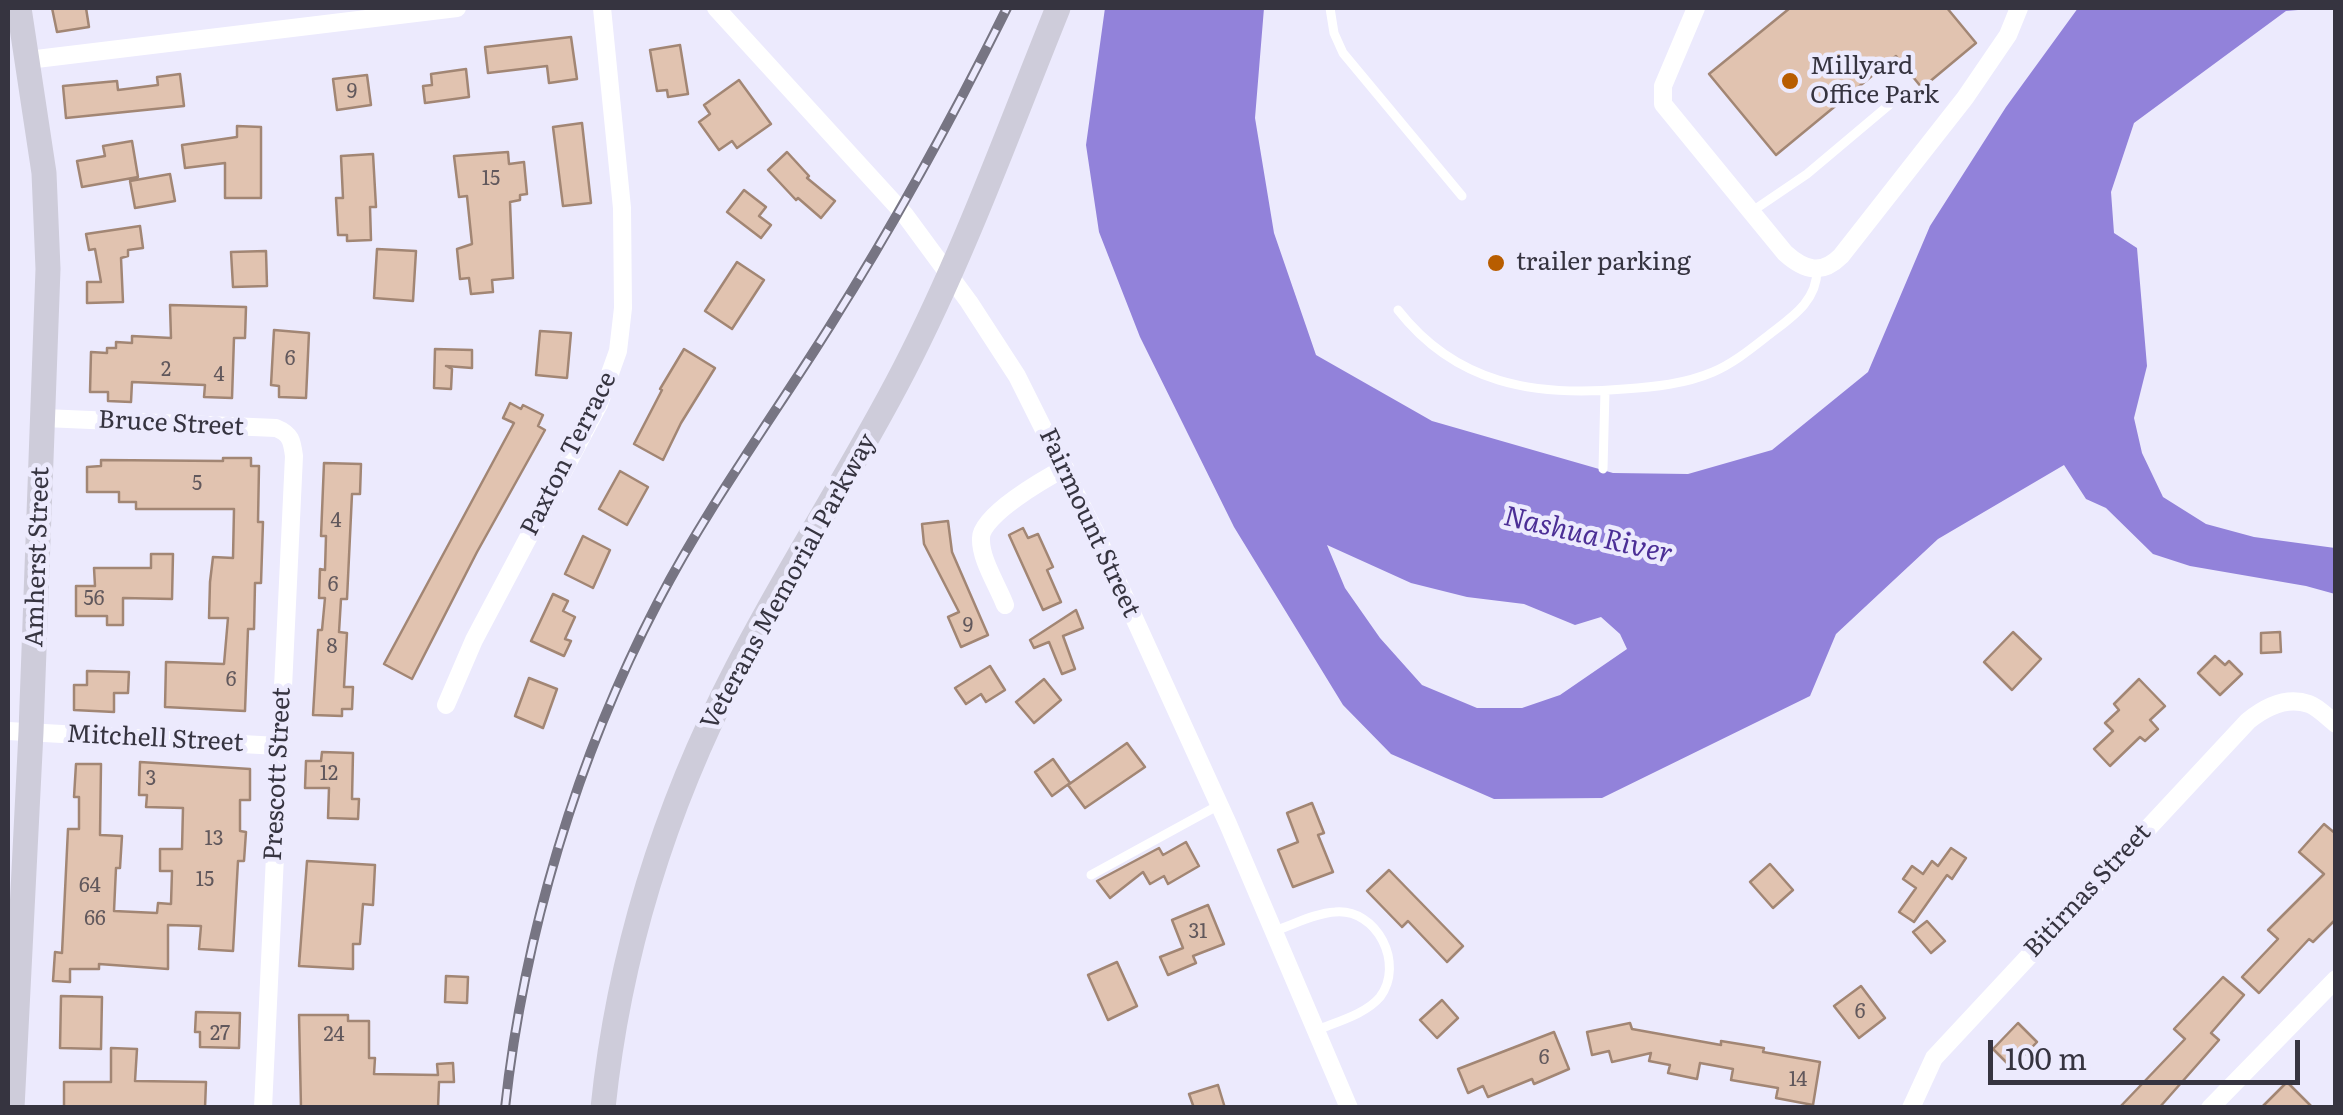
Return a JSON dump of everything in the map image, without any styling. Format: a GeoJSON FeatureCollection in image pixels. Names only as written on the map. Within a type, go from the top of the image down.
{"type":"FeatureCollection","features":[{"type":"Feature","properties":{"kind":"main road","name":"Amherst Street"},"geometry":{"type":"LineString","coordinates":[[12,1108],[19,732],[44,418],[47,201],[18,8]]}},
{"type":"Feature","properties":{"kind":"main road","name":"Veterans Memorial Parkway"},"geometry":{"type":"LineString","coordinates":[[603,1108],[629,955],[659,850],[692,761],[738,664],[917,345],[956,260],[1058,8]]}},
{"type":"Feature","properties":{"kind":"street"},"geometry":{"type":"LineString","coordinates":[[28,60],[457,8]]}},
{"type":"Feature","properties":{"kind":"street","name":"Paxton Terrace"},"geometry":{"type":"LineString","coordinates":[[446,705],[474,640],[599,404],[618,352],[623,323],[623,228],[602,8]]}},
{"type":"Feature","properties":{"kind":"street","name":"Fairmount Street"},"geometry":{"type":"LineString","coordinates":[[716,8],[880,185],[923,239],[1018,376],[1065,468],[1219,805],[1349,1108]]}},
{"type":"Feature","properties":{"kind":"street"},"geometry":{"type":"LineString","coordinates":[[1696,8],[1663,86],[1662,99],[1668,112],[1790,257],[1817,270],[1842,256],[1965,98],[2004,42],[2018,8]]}},
{"type":"Feature","properties":{"kind":"street","name":"Bruce Street"},"geometry":{"type":"LineString","coordinates":[[44,418],[276,428],[292,441]]}},
{"type":"Feature","properties":{"kind":"street","name":"Prescott Street"},"geometry":{"type":"LineString","coordinates":[[264,1108],[292,441]]}},
{"type":"Feature","properties":{"kind":"street"},"geometry":{"type":"LineString","coordinates":[[1005,605],[983,549],[982,530],[989,520],[1065,468]]}},
{"type":"Feature","properties":{"kind":"street","name":"Bitirnas Street"},"geometry":{"type":"LineString","coordinates":[[1911,1108],[1934,1058],[2248,721],[2268,705],[2290,703],[2309,704],[2336,724]]}},
{"type":"Feature","properties":{"kind":"street","name":"Mitchell Street"},"geometry":{"type":"LineString","coordinates":[[19,732],[278,746]]}},
{"type":"Feature","properties":{"kind":"street"},"geometry":{"type":"LineString","coordinates":[[2210,1108],[2336,979]]}},
{"type":"Feature","properties":{"kind":"lane"},"geometry":{"type":"LineString","coordinates":[[1330,8],[1334,34],[1343,54],[1462,196]]}},
{"type":"Feature","properties":{"kind":"lane"},"geometry":{"type":"LineString","coordinates":[[1751,212],[1807,174],[1888,105]]}},
{"type":"Feature","properties":{"kind":"lane"},"geometry":{"type":"LineString","coordinates":[[1398,310],[1430,346],[1482,375],[1530,387],[1605,391],[1674,383],[1724,367],[1806,303],[1816,286],[1817,270]]}},
{"type":"Feature","properties":{"kind":"lane"},"geometry":{"type":"LineString","coordinates":[[1603,469],[1605,391]]}},
{"type":"Feature","properties":{"kind":"lane"},"geometry":{"type":"LineString","coordinates":[[1091,876],[1219,805]]}},
{"type":"Feature","properties":{"kind":"lane"},"geometry":{"type":"LineString","coordinates":[[1274,931],[1332,912],[1347,912],[1372,925],[1381,937],[1388,967],[1386,986],[1378,999],[1317,1030]]}},
{"type":"Feature","properties":{"kind":"water","name":"Nashua River"},"geometry":{"type":"Polygon","coordinates":[[[1105,8],[1264,8],[1255,118],[1274,233],[1316,355],[1432,421],[1613,473],[1688,474],[1772,450],[1868,372],[1930,226],[2006,107],[2078,8],[2322,8],[2286,11],[2134,123],[2111,192],[2114,233],[2137,248],[2147,366],[2134,418],[2142,453],[2163,497],[2206,524],[2254,537],[2335,548],[2335,594],[2190,566],[2153,554],[2106,508],[2086,499],[2064,465],[1938,539],[1836,634],[1810,696],[1602,798],[1494,799],[1391,754],[1343,705],[1234,527],[1140,337],[1099,232],[1086,145],[1105,8]],[[1327,545],[1345,588],[1380,638],[1422,685],[1477,708],[1522,708],[1560,695],[1627,649],[1620,634],[1601,617],[1575,625],[1524,604],[1467,597],[1411,583],[1327,545]]]}},
{"type":"Feature","properties":{"kind":"building"},"geometry":{"type":"Polygon","coordinates":[[[52,8],[86,8],[89,27],[57,32],[52,8]]]}},
{"type":"Feature","properties":{"kind":"building","name":"Millyard Office Park"},"geometry":{"type":"Polygon","coordinates":[[[1790,8],[1947,8],[1976,43],[1922,88],[1896,56],[1776,155],[1709,74],[1790,8]]]}},
{"type":"Feature","properties":{"kind":"building"},"geometry":{"type":"Polygon","coordinates":[[[571,37],[577,79],[549,83],[547,66],[488,73],[485,47],[571,37]]]}},
{"type":"Feature","properties":{"kind":"building"},"geometry":{"type":"Polygon","coordinates":[[[680,45],[688,94],[668,97],[667,90],[657,91],[650,50],[680,45]]]}},
{"type":"Feature","properties":{"kind":"building"},"geometry":{"type":"Polygon","coordinates":[[[466,69],[469,97],[425,103],[423,86],[432,85],[431,74],[466,69]]]}},
{"type":"Feature","properties":{"kind":"building"},"geometry":{"type":"Polygon","coordinates":[[[180,74],[184,106],[66,118],[63,86],[117,81],[118,90],[158,85],[157,77],[180,74]]]}},
{"type":"Feature","properties":{"kind":"building"},"geometry":{"type":"Polygon","coordinates":[[[367,75],[371,105],[337,110],[333,79],[367,75]]]}},
{"type":"Feature","properties":{"kind":"building"},"geometry":{"type":"Polygon","coordinates":[[[739,80],[771,124],[737,148],[732,141],[719,150],[699,122],[710,114],[704,105],[739,80]]]}},
{"type":"Feature","properties":{"kind":"building"},"geometry":{"type":"Polygon","coordinates":[[[582,123],[591,203],[563,206],[553,127],[582,123]]]}},
{"type":"Feature","properties":{"kind":"building"},"geometry":{"type":"Polygon","coordinates":[[[237,126],[261,127],[261,198],[225,198],[225,163],[185,168],[182,145],[237,137],[237,126]]]}},
{"type":"Feature","properties":{"kind":"building"},"geometry":{"type":"Polygon","coordinates":[[[132,141],[138,177],[82,187],[77,161],[105,156],[103,146],[132,141]]]}},
{"type":"Feature","properties":{"kind":"building"},"geometry":{"type":"Polygon","coordinates":[[[508,152],[509,164],[524,162],[527,194],[510,202],[513,278],[492,280],[493,292],[471,294],[469,278],[460,279],[457,249],[472,244],[467,196],[459,197],[454,156],[508,152]]]}},
{"type":"Feature","properties":{"kind":"building"},"geometry":{"type":"Polygon","coordinates":[[[787,152],[807,178],[835,201],[821,218],[796,200],[768,170],[787,152]]]}},
{"type":"Feature","properties":{"kind":"building"},"geometry":{"type":"Polygon","coordinates":[[[373,154],[376,207],[370,207],[371,240],[347,241],[347,235],[338,235],[336,198],[343,198],[341,156],[373,154]]]}},
{"type":"Feature","properties":{"kind":"building"},"geometry":{"type":"Polygon","coordinates":[[[170,174],[175,201],[135,208],[130,181],[170,174]]]}},
{"type":"Feature","properties":{"kind":"building"},"geometry":{"type":"Polygon","coordinates":[[[744,190],[766,207],[759,216],[771,225],[761,238],[727,212],[744,190]]]}},
{"type":"Feature","properties":{"kind":"building"},"geometry":{"type":"Polygon","coordinates":[[[140,226],[143,248],[128,250],[128,256],[121,258],[123,302],[87,303],[87,282],[101,282],[95,249],[89,250],[86,234],[140,226]]]}},
{"type":"Feature","properties":{"kind":"building"},"geometry":{"type":"Polygon","coordinates":[[[377,249],[416,251],[413,301],[374,298],[377,249]]]}},
{"type":"Feature","properties":{"kind":"building"},"geometry":{"type":"Polygon","coordinates":[[[266,251],[267,286],[233,287],[231,252],[266,251]]]}},
{"type":"Feature","properties":{"kind":"building"},"geometry":{"type":"Polygon","coordinates":[[[737,262],[764,280],[732,329],[705,311],[737,262]]]}},
{"type":"Feature","properties":{"kind":"building"},"geometry":{"type":"Polygon","coordinates":[[[170,305],[246,307],[245,338],[234,338],[232,398],[204,397],[205,385],[132,382],[131,402],[108,401],[108,392],[90,392],[91,352],[107,353],[107,348],[116,348],[116,342],[132,343],[132,336],[171,338],[170,305]]]}},
{"type":"Feature","properties":{"kind":"building"},"geometry":{"type":"Polygon","coordinates":[[[274,330],[309,333],[306,398],[279,397],[279,386],[271,385],[274,330]]]}},
{"type":"Feature","properties":{"kind":"building"},"geometry":{"type":"Polygon","coordinates":[[[540,331],[571,333],[567,378],[536,375],[540,331]]]}},
{"type":"Feature","properties":{"kind":"building"},"geometry":{"type":"Polygon","coordinates":[[[435,349],[472,350],[472,368],[446,366],[452,369],[451,389],[434,388],[435,349]]]}},
{"type":"Feature","properties":{"kind":"building"},"geometry":{"type":"Polygon","coordinates":[[[684,349],[715,368],[663,460],[634,444],[684,349]]]}},
{"type":"Feature","properties":{"kind":"building"},"geometry":{"type":"Polygon","coordinates":[[[510,403],[543,415],[538,426],[545,430],[412,679],[384,664],[514,423],[503,418],[510,403]]]}},
{"type":"Feature","properties":{"kind":"building"},"geometry":{"type":"Polygon","coordinates":[[[251,458],[251,466],[259,466],[258,522],[263,522],[261,583],[255,583],[254,629],[248,629],[245,711],[165,707],[166,662],[224,664],[228,618],[209,618],[210,582],[213,557],[233,558],[234,509],[136,509],[136,502],[119,502],[119,492],[87,492],[87,467],[101,466],[101,460],[251,458]]]}},
{"type":"Feature","properties":{"kind":"building"},"geometry":{"type":"Polygon","coordinates":[[[324,463],[361,464],[360,494],[352,494],[347,599],[341,599],[339,632],[347,633],[344,687],[353,687],[352,709],[342,709],[342,716],[313,715],[318,630],[322,630],[325,598],[319,598],[320,569],[325,570],[326,536],[321,536],[324,463]]]}},
{"type":"Feature","properties":{"kind":"building"},"geometry":{"type":"Polygon","coordinates":[[[620,471],[648,487],[627,525],[599,509],[620,471]]]}},
{"type":"Feature","properties":{"kind":"building"},"geometry":{"type":"Polygon","coordinates":[[[948,521],[952,552],[988,635],[961,647],[948,617],[959,612],[924,544],[922,524],[948,521]]]}},
{"type":"Feature","properties":{"kind":"building"},"geometry":{"type":"Polygon","coordinates":[[[1023,528],[1028,538],[1038,534],[1053,567],[1047,570],[1061,602],[1043,610],[1009,535],[1023,528]]]}},
{"type":"Feature","properties":{"kind":"building"},"geometry":{"type":"Polygon","coordinates":[[[583,536],[610,550],[593,588],[565,574],[583,536]]]}},
{"type":"Feature","properties":{"kind":"building"},"geometry":{"type":"Polygon","coordinates":[[[151,554],[173,554],[172,599],[123,598],[123,625],[107,625],[107,616],[76,616],[76,586],[95,586],[94,568],[151,568],[151,554]]]}},
{"type":"Feature","properties":{"kind":"building"},"geometry":{"type":"Polygon","coordinates":[[[553,594],[568,601],[563,611],[575,617],[565,639],[571,641],[564,656],[531,641],[553,594]]]}},
{"type":"Feature","properties":{"kind":"building"},"geometry":{"type":"Polygon","coordinates":[[[1076,610],[1083,628],[1063,636],[1075,669],[1062,674],[1049,642],[1034,648],[1030,640],[1076,610]]]}},
{"type":"Feature","properties":{"kind":"building"},"geometry":{"type":"Polygon","coordinates":[[[2013,632],[2041,659],[2012,690],[1984,662],[2013,632]]]}},
{"type":"Feature","properties":{"kind":"building"},"geometry":{"type":"Polygon","coordinates":[[[2280,632],[2281,652],[2261,653],[2261,633],[2280,632]]]}},
{"type":"Feature","properties":{"kind":"building"},"geometry":{"type":"Polygon","coordinates":[[[2215,656],[2225,665],[2229,661],[2242,674],[2220,695],[2198,673],[2215,656]]]}},
{"type":"Feature","properties":{"kind":"building"},"geometry":{"type":"Polygon","coordinates":[[[990,666],[1005,690],[986,702],[981,694],[966,704],[955,688],[990,666]]]}},
{"type":"Feature","properties":{"kind":"building"},"geometry":{"type":"Polygon","coordinates":[[[87,671],[129,672],[128,693],[114,693],[114,712],[74,710],[74,685],[87,685],[87,671]]]}},
{"type":"Feature","properties":{"kind":"building"},"geometry":{"type":"Polygon","coordinates":[[[529,678],[557,689],[543,728],[515,716],[529,678]]]}},
{"type":"Feature","properties":{"kind":"building"},"geometry":{"type":"Polygon","coordinates":[[[1044,679],[1061,700],[1034,723],[1016,702],[1044,679]]]}},
{"type":"Feature","properties":{"kind":"building"},"geometry":{"type":"Polygon","coordinates":[[[2139,679],[2165,706],[2150,720],[2158,729],[2145,741],[2140,737],[2110,766],[2094,749],[2113,731],[2105,723],[2119,710],[2114,704],[2139,679]]]}},
{"type":"Feature","properties":{"kind":"building"},"geometry":{"type":"Polygon","coordinates":[[[1127,743],[1145,767],[1085,808],[1068,785],[1127,743]]]}},
{"type":"Feature","properties":{"kind":"building"},"geometry":{"type":"Polygon","coordinates":[[[322,752],[353,753],[352,799],[359,799],[358,819],[328,818],[329,788],[305,788],[306,761],[321,761],[322,752]]]}},
{"type":"Feature","properties":{"kind":"building"},"geometry":{"type":"Polygon","coordinates":[[[1053,759],[1070,783],[1052,796],[1035,772],[1053,759]]]}},
{"type":"Feature","properties":{"kind":"building"},"geometry":{"type":"Polygon","coordinates":[[[140,762],[250,769],[250,800],[240,800],[240,831],[246,832],[244,861],[238,861],[233,951],[199,949],[201,926],[168,925],[168,969],[99,964],[99,969],[70,969],[70,982],[53,981],[55,952],[62,953],[68,829],[79,829],[79,797],[74,797],[76,764],[101,764],[100,835],[122,836],[114,911],[157,913],[158,903],[171,904],[172,871],[160,871],[160,849],[182,849],[183,808],[146,807],[147,795],[139,795],[140,762]]]}},
{"type":"Feature","properties":{"kind":"building"},"geometry":{"type":"Polygon","coordinates":[[[1312,803],[1324,833],[1318,835],[1333,872],[1293,887],[1278,850],[1298,842],[1287,813],[1312,803]]]}},
{"type":"Feature","properties":{"kind":"building"},"geometry":{"type":"Polygon","coordinates":[[[2324,824],[2336,834],[2336,919],[2313,942],[2309,939],[2259,993],[2242,977],[2278,939],[2268,930],[2324,874],[2299,852],[2324,824]]]}},
{"type":"Feature","properties":{"kind":"building"},"geometry":{"type":"Polygon","coordinates":[[[1186,842],[1199,866],[1168,884],[1164,876],[1150,884],[1143,872],[1110,898],[1097,881],[1159,848],[1163,855],[1186,842]]]}},
{"type":"Feature","properties":{"kind":"building"},"geometry":{"type":"Polygon","coordinates":[[[1951,848],[1966,858],[1952,879],[1947,875],[1914,922],[1899,912],[1916,888],[1903,879],[1912,866],[1923,874],[1932,861],[1938,866],[1951,848]]]}},
{"type":"Feature","properties":{"kind":"building"},"geometry":{"type":"Polygon","coordinates":[[[307,861],[375,865],[373,905],[363,904],[360,944],[353,944],[353,969],[299,966],[307,861]]]}},
{"type":"Feature","properties":{"kind":"building"},"geometry":{"type":"Polygon","coordinates":[[[1770,864],[1793,890],[1773,908],[1750,882],[1770,864]]]}},
{"type":"Feature","properties":{"kind":"building"},"geometry":{"type":"Polygon","coordinates":[[[1389,870],[1463,946],[1447,962],[1408,921],[1402,927],[1367,891],[1389,870]]]}},
{"type":"Feature","properties":{"kind":"building"},"geometry":{"type":"Polygon","coordinates":[[[1208,905],[1224,944],[1193,956],[1196,963],[1168,975],[1160,957],[1183,948],[1172,920],[1208,905]]]}},
{"type":"Feature","properties":{"kind":"building"},"geometry":{"type":"Polygon","coordinates":[[[1927,921],[1945,941],[1931,953],[1913,932],[1927,921]]]}},
{"type":"Feature","properties":{"kind":"building"},"geometry":{"type":"Polygon","coordinates":[[[1117,962],[1137,1006],[1108,1020],[1088,975],[1117,962]]]}},
{"type":"Feature","properties":{"kind":"building"},"geometry":{"type":"Polygon","coordinates":[[[446,976],[468,977],[467,1003],[445,1002],[446,976]]]}},
{"type":"Feature","properties":{"kind":"building"},"geometry":{"type":"Polygon","coordinates":[[[2223,977],[2244,995],[2211,1033],[2219,1040],[2159,1108],[2119,1108],[2185,1039],[2174,1029],[2223,977]]]}},
{"type":"Feature","properties":{"kind":"building"},"geometry":{"type":"Polygon","coordinates":[[[1861,986],[1885,1018],[1859,1038],[1834,1006],[1861,986]]]}},
{"type":"Feature","properties":{"kind":"building"},"geometry":{"type":"Polygon","coordinates":[[[61,996],[102,997],[101,1049],[60,1048],[61,996]]]}},
{"type":"Feature","properties":{"kind":"building"},"geometry":{"type":"Polygon","coordinates":[[[1442,1000],[1458,1018],[1437,1038],[1420,1020],[1442,1000]]]}},
{"type":"Feature","properties":{"kind":"building"},"geometry":{"type":"Polygon","coordinates":[[[196,1012],[240,1013],[239,1048],[200,1047],[200,1032],[195,1032],[196,1012]]]}},
{"type":"Feature","properties":{"kind":"building"},"geometry":{"type":"Polygon","coordinates":[[[299,1015],[348,1015],[348,1021],[369,1021],[369,1058],[375,1058],[374,1074],[438,1075],[437,1064],[453,1063],[454,1082],[439,1082],[438,1108],[301,1108],[299,1015]]]}},
{"type":"Feature","properties":{"kind":"building"},"geometry":{"type":"Polygon","coordinates":[[[1630,1023],[1632,1029],[1721,1045],[1721,1041],[1764,1048],[1763,1052],[1820,1062],[1813,1105],[1776,1098],[1778,1088],[1731,1080],[1733,1069],[1700,1063],[1697,1079],[1668,1073],[1670,1065],[1649,1061],[1651,1053],[1612,1062],[1609,1051],[1592,1055],[1587,1032],[1630,1023]]]}},
{"type":"Feature","properties":{"kind":"building"},"geometry":{"type":"Polygon","coordinates":[[[2018,1023],[2037,1042],[2012,1068],[1993,1049],[2018,1023]]]}},
{"type":"Feature","properties":{"kind":"building"},"geometry":{"type":"Polygon","coordinates":[[[1554,1032],[1569,1069],[1488,1097],[1483,1086],[1468,1093],[1458,1069],[1554,1032]]]}},
{"type":"Feature","properties":{"kind":"building"},"geometry":{"type":"Polygon","coordinates":[[[111,1048],[137,1049],[135,1081],[206,1082],[205,1108],[64,1108],[64,1082],[111,1082],[111,1048]]]}},
{"type":"Feature","properties":{"kind":"building"},"geometry":{"type":"Polygon","coordinates":[[[2287,1082],[2313,1108],[2261,1108],[2287,1082]]]}},
{"type":"Feature","properties":{"kind":"building"},"geometry":{"type":"Polygon","coordinates":[[[1218,1085],[1225,1108],[1194,1108],[1189,1094],[1218,1085]]]}},
{"type":"Feature","properties":{"kind":"railway"},"geometry":{"type":"LineString","coordinates":[[505,1108],[540,912],[579,784],[629,661],[698,531],[900,209],[1007,8]]}},
{"type":"Feature","properties":{"kind":"place","name":"Millyard Office Park"},"geometry":{"type":"Point","coordinates":[1790,81]}},
{"type":"Feature","properties":{"kind":"place","name":"trailer parking"},"geometry":{"type":"Point","coordinates":[1496,263]}}]}
